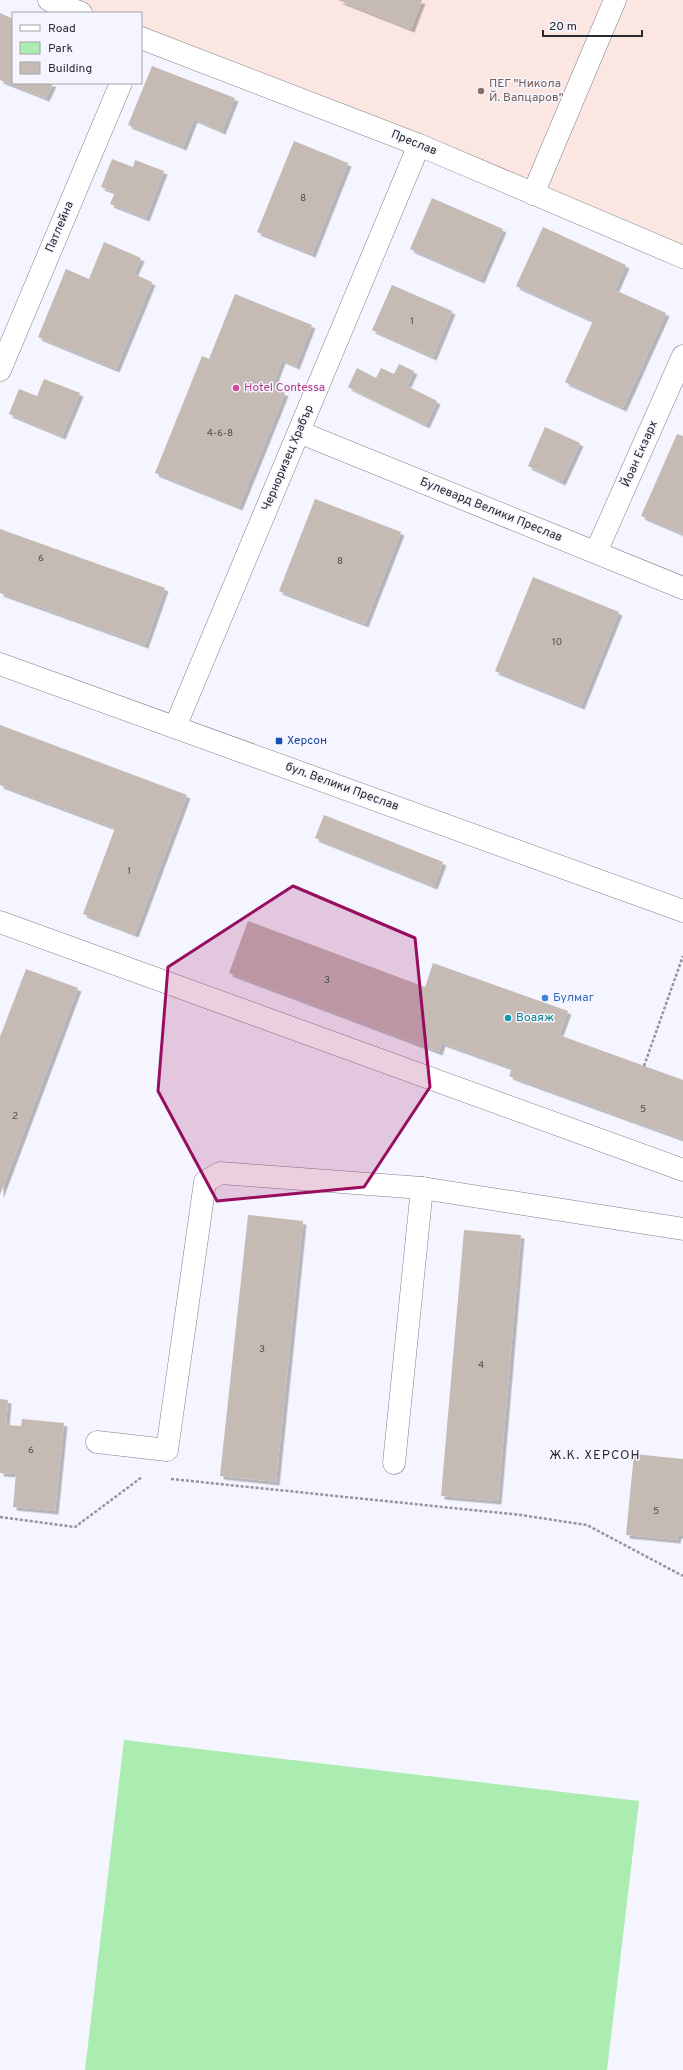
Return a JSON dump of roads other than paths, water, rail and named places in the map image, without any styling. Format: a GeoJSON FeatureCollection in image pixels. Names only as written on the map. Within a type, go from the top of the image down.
{"type":"FeatureCollection","features":[{"type":"Feature","properties":{"kind":"street"},"geometry":{"type":"LineString","coordinates":[[49,0],[79,12]]}},
{"type":"Feature","properties":{"kind":"street"},"geometry":{"type":"LineString","coordinates":[[533,194],[614,0]]}},
{"type":"Feature","properties":{"kind":"street","name":"Преслав"},"geometry":{"type":"LineString","coordinates":[[142,38],[419,145],[683,257]]}},
{"type":"Feature","properties":{"kind":"street","name":"Патлейна"},"geometry":{"type":"LineString","coordinates":[[0,370],[121,84]]}},
{"type":"Feature","properties":{"kind":"street","name":"Черноризец Храбър"},"geometry":{"type":"LineString","coordinates":[[175,727],[419,145]]}},
{"type":"Feature","properties":{"kind":"street","name":"Йоан Екзарх"},"geometry":{"type":"LineString","coordinates":[[596,552],[683,356]]}},
{"type":"Feature","properties":{"kind":"street","name":"Булевард Велики Преслав"},"geometry":{"type":"LineString","coordinates":[[299,432],[683,588]]}},
{"type":"Feature","properties":{"kind":"street","name":"бул. Велики Преслав"},"geometry":{"type":"LineString","coordinates":[[0,664],[683,911]]}},
{"type":"Feature","properties":{"kind":"street"},"geometry":{"type":"LineString","coordinates":[[1,925],[683,1170]]}},
{"type":"Feature","properties":{"kind":"street"},"geometry":{"type":"LineString","coordinates":[[97,1442],[167,1450],[205,1182],[220,1173],[422,1188],[683,1229]]}},
{"type":"Feature","properties":{"kind":"street"},"geometry":{"type":"LineString","coordinates":[[394,1462],[422,1188]]}},
{"type":"Feature","properties":{"kind":"place","name":"ПЕГ \"Никола Й. Вапцаров\""},"geometry":{"type":"Point","coordinates":[481,91]}},
{"type":"Feature","properties":{"kind":"place","name":"Hotel Contessa"},"geometry":{"type":"Point","coordinates":[236,388]}},
{"type":"Feature","properties":{"kind":"place","name":"Херсон"},"geometry":{"type":"Point","coordinates":[279,741]}},
{"type":"Feature","properties":{"kind":"place","name":"Булмаг"},"geometry":{"type":"Point","coordinates":[545,998]}},
{"type":"Feature","properties":{"kind":"place","name":"Воаяж"},"geometry":{"type":"Point","coordinates":[508,1018]}},
{"type":"Feature","properties":{"kind":"district","name":"Ж.К. ХЕРСОН"},"geometry":{"type":"Point","coordinates":[595,1456]}}]}
